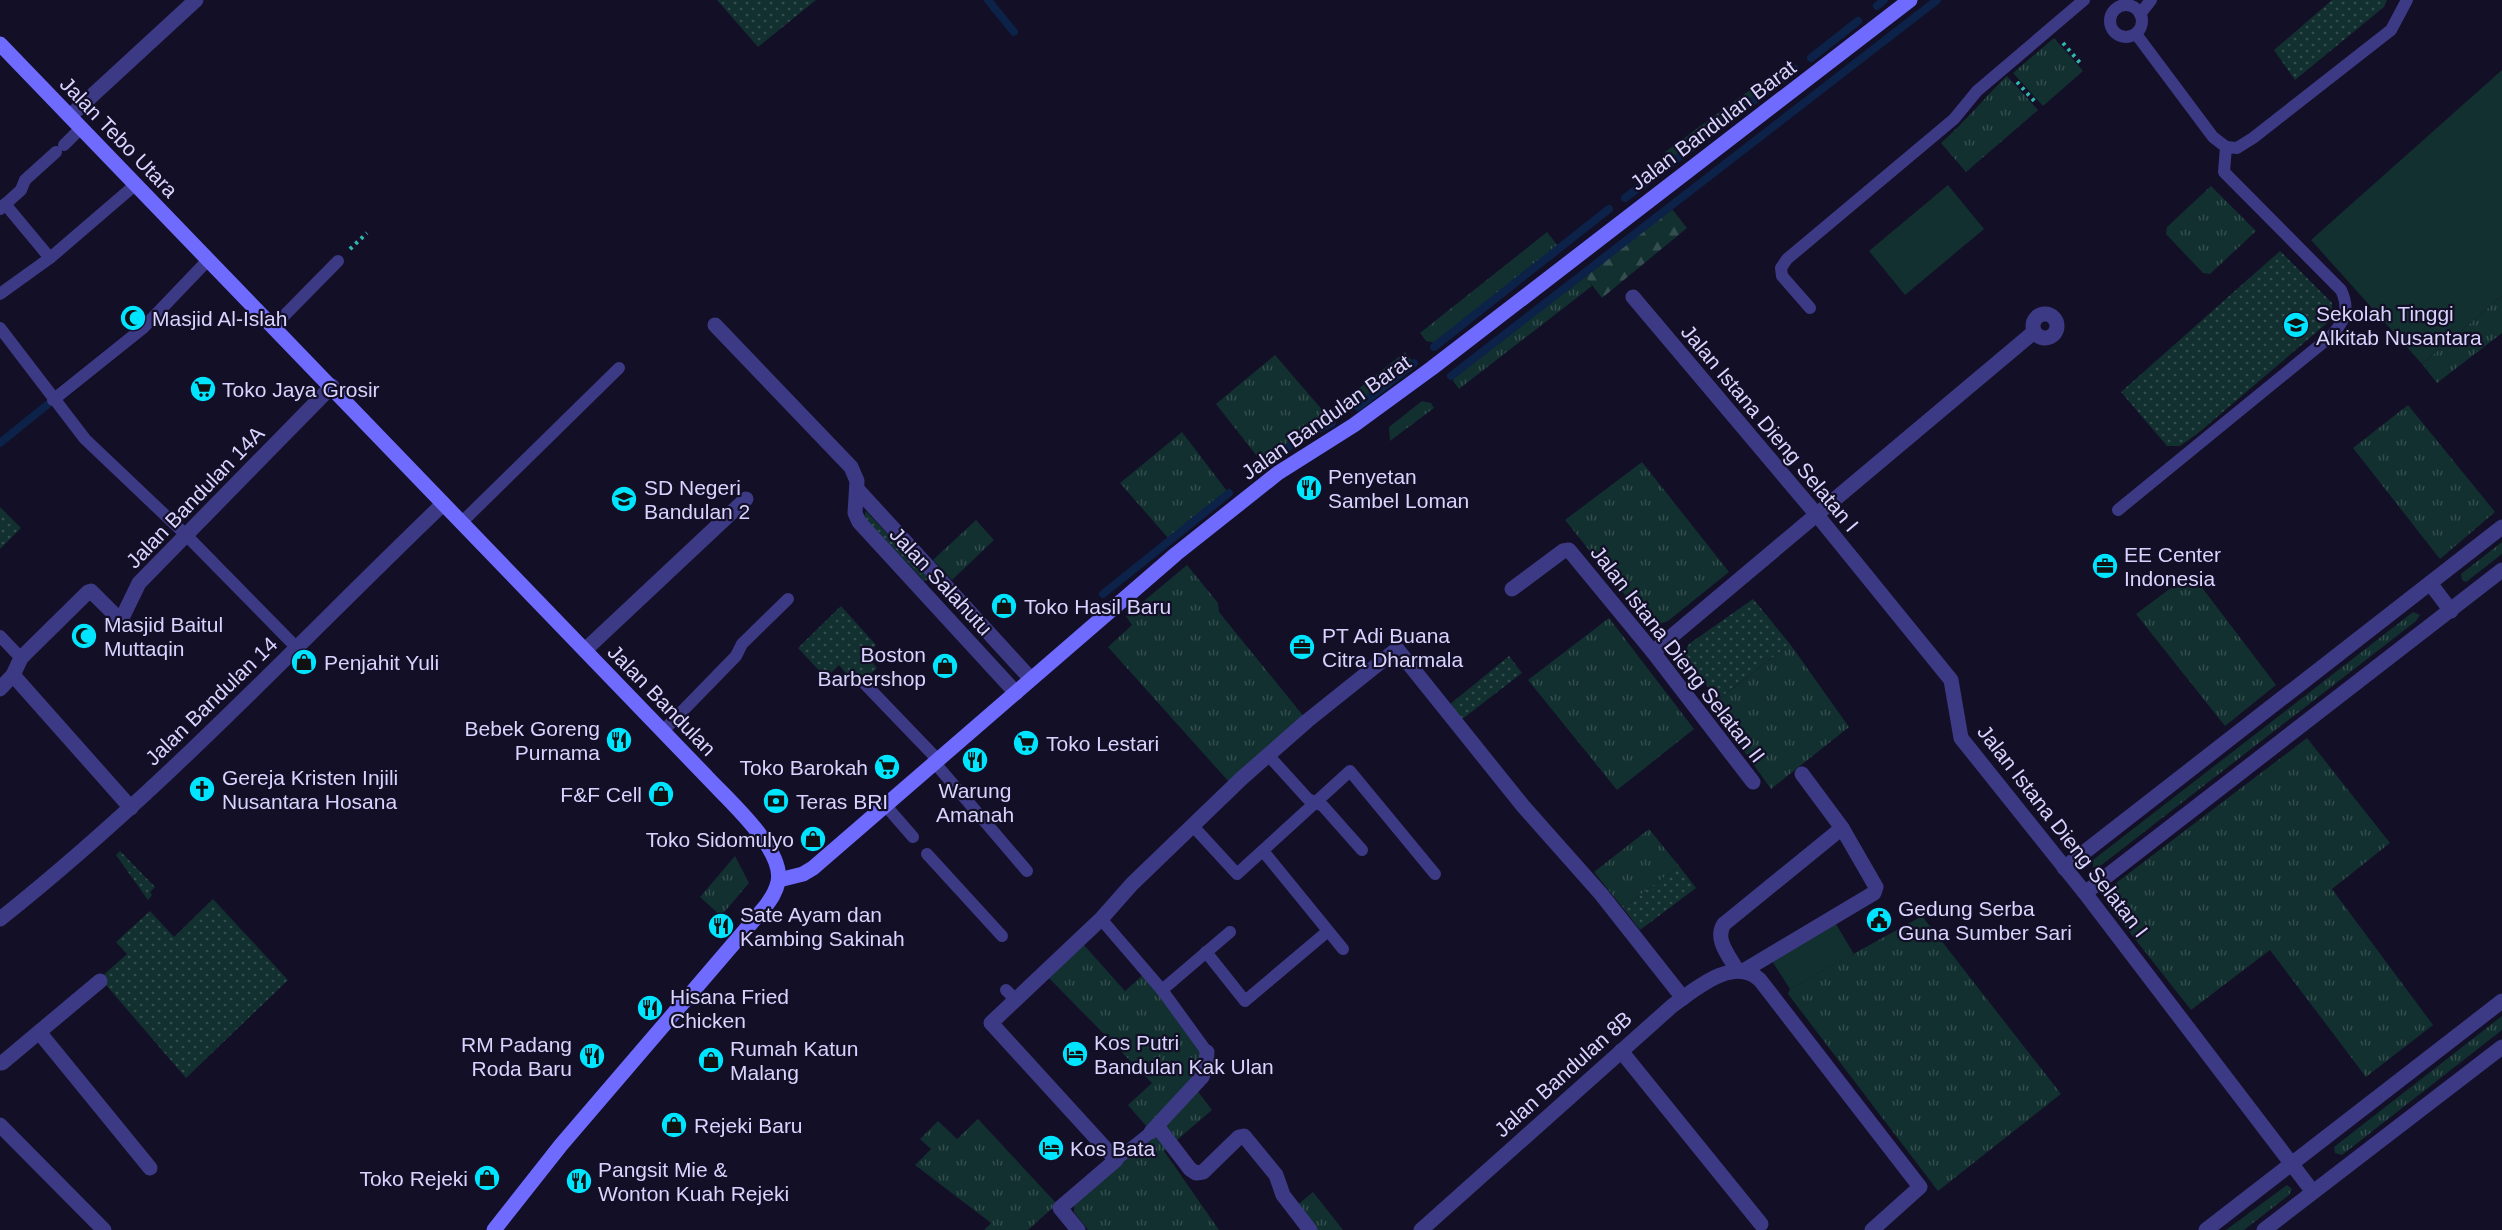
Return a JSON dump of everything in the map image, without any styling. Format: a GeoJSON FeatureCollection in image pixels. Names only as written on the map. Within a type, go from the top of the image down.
{"type":"FeatureCollection","features":[{"type":"Feature","properties":{"kind":"main road","name":"Jalan Bandulan Barat"},"geometry":{"type":"LineString","coordinates":[[779,880],[803,874],[813,868],[1101,617],[1248,495],[1302,457],[1354,425],[1432,368],[1910,0]]}},
{"type":"Feature","properties":{"kind":"main road","name":"Jalan Tebo Utara"},"geometry":{"type":"LineString","coordinates":[[0,44],[208,260]]}},
{"type":"Feature","properties":{"kind":"main road","name":"Jalan Bandulan"},"geometry":{"type":"LineString","coordinates":[[208,260],[332,386],[762,837],[772,853],[779,880]]}},
{"type":"Feature","properties":{"kind":"main road"},"geometry":{"type":"LineString","coordinates":[[494,1230],[569,1137],[765,907],[774,894],[779,880]]}},
{"type":"Feature","properties":{"kind":"street"},"geometry":{"type":"LineString","coordinates":[[70,116],[190,2]]}},
{"type":"Feature","properties":{"kind":"street","name":"Jalan Istana Dieng Selatan I"},"geometry":{"type":"LineString","coordinates":[[1633,297],[1817,515],[1951,680],[1961,738],[2085,893],[2313,1192]]}},
{"type":"Feature","properties":{"kind":"street","name":"Jalan Salahutu"},"geometry":{"type":"LineString","coordinates":[[715,325],[851,467],[857,480],[855,513],[859,522],[1016,693]]}},
{"type":"Feature","properties":{"kind":"street"},"geometry":{"type":"LineString","coordinates":[[1653,652],[2034,332]]}},
{"type":"Feature","properties":{"kind":"street","name":"Jalan Bandulan 14A"},"geometry":{"type":"LineString","coordinates":[[0,689],[13,675],[21,658],[88,592],[91,591],[118,618],[122,618],[140,584],[332,386]]}},
{"type":"Feature","properties":{"kind":"street","name":"Jalan Salahutu"},"geometry":{"type":"LineString","coordinates":[[858,490],[1031,679]]}},
{"type":"Feature","properties":{"kind":"street"},"geometry":{"type":"LineString","coordinates":[[585,650],[746,499]]}},
{"type":"Feature","properties":{"kind":"street","name":"Jalan Bandulan 14"},"geometry":{"type":"LineString","coordinates":[[0,919],[50,880],[131,808],[443,504]]}},
{"type":"Feature","properties":{"kind":"street"},"geometry":{"type":"LineString","coordinates":[[2064,868],[2502,527]]}},
{"type":"Feature","properties":{"kind":"street","name":"Jalan Istana Dieng Selatan II"},"geometry":{"type":"LineString","coordinates":[[1512,589],[1563,551],[1569,550],[1653,652],[1753,782]]}},
{"type":"Feature","properties":{"kind":"street"},"geometry":{"type":"LineString","coordinates":[[2085,893],[2502,570]]}},
{"type":"Feature","properties":{"kind":"street"},"geometry":{"type":"LineString","coordinates":[[2430,583],[2451,611]]}},
{"type":"Feature","properties":{"kind":"street"},"geometry":{"type":"LineString","coordinates":[[971,645],[987,629]]}},
{"type":"Feature","properties":{"kind":"street"},"geometry":{"type":"LineString","coordinates":[[1078,1230],[1060,1208],[1116,1160],[991,1023],[1010,995],[1101,919],[1131,884],[1192,825],[1268,755],[1397,649],[1523,806],[1601,894],[1683,998]]}},
{"type":"Feature","properties":{"kind":"street"},"geometry":{"type":"LineString","coordinates":[[13,675],[131,808]]}},
{"type":"Feature","properties":{"kind":"street"},"geometry":{"type":"LineString","coordinates":[[1802,774],[1842,828],[1724,924],[1719,931],[1719,937],[1741,970],[1760,980],[1920,1187],[1872,1230]]}},
{"type":"Feature","properties":{"kind":"street","name":"Jalan Bandulan 8B"},"geometry":{"type":"LineString","coordinates":[[1431,1227],[1621,1051],[1683,998],[1719,976],[1741,970],[1874,893],[1876,887],[1842,828]]}},
{"type":"Feature","properties":{"kind":"street"},"geometry":{"type":"LineString","coordinates":[[2,1063],[100,981]]}},
{"type":"Feature","properties":{"kind":"street"},"geometry":{"type":"LineString","coordinates":[[2206,1230],[2502,1001]]}},
{"type":"Feature","properties":{"kind":"street"},"geometry":{"type":"LineString","coordinates":[[39,1032],[150,1168]]}},
{"type":"Feature","properties":{"kind":"street"},"geometry":{"type":"LineString","coordinates":[[2264,1230],[2502,1047]]}},
{"type":"Feature","properties":{"kind":"street"},"geometry":{"type":"LineString","coordinates":[[1621,1051],[1761,1224]]}},
{"type":"Feature","properties":{"kind":"street"},"geometry":{"type":"LineString","coordinates":[[1207,1052],[1202,1077],[1154,1129],[1196,1173],[1203,1172],[1239,1137],[1244,1136],[1276,1175],[1282,1195],[1310,1230]]}},
{"type":"Feature","properties":{"kind":"street"},"geometry":{"type":"LineString","coordinates":[[0,1125],[104,1230]]}},
{"type":"Feature","properties":{"kind":"lane"},"geometry":{"type":"LineString","coordinates":[[1810,308],[1782,276],[1781,268],[1787,259],[1954,119],[1977,91],[2084,0]]}},
{"type":"Feature","properties":{"kind":"lane"},"geometry":{"type":"LineString","coordinates":[[2140,14],[2128,5],[2110,5],[2109,23],[2113,32],[2123,37],[2136,34],[2141,26],[2140,14],[2151,0]]}},
{"type":"Feature","properties":{"kind":"lane"},"geometry":{"type":"LineString","coordinates":[[2136,34],[2213,137],[2226,147],[2237,148],[2391,30],[2407,0]]}},
{"type":"Feature","properties":{"kind":"lane"},"geometry":{"type":"LineString","coordinates":[[50,258],[3,207],[21,190],[26,180],[81,128]]}},
{"type":"Feature","properties":{"kind":"lane"},"geometry":{"type":"LineString","coordinates":[[2118,510],[2331,336],[2345,317],[2347,305],[2341,290],[2224,172],[2226,147]]}},
{"type":"Feature","properties":{"kind":"lane"},"geometry":{"type":"LineString","coordinates":[[0,294],[50,258],[135,185]]}},
{"type":"Feature","properties":{"kind":"lane"},"geometry":{"type":"LineString","coordinates":[[53,400],[143,328],[208,260]]}},
{"type":"Feature","properties":{"kind":"lane"},"geometry":{"type":"LineString","coordinates":[[273,327],[338,261]]}},
{"type":"Feature","properties":{"kind":"lane"},"geometry":{"type":"LineString","coordinates":[[0,328],[85,439],[186,535],[296,647]]}},
{"type":"Feature","properties":{"kind":"lane"},"geometry":{"type":"LineString","coordinates":[[461,523],[619,368]]}},
{"type":"Feature","properties":{"kind":"lane"},"geometry":{"type":"LineString","coordinates":[[662,732],[736,656],[742,644],[788,599]]}},
{"type":"Feature","properties":{"kind":"lane"},"geometry":{"type":"LineString","coordinates":[[0,636],[21,658]]}},
{"type":"Feature","properties":{"kind":"lane"},"geometry":{"type":"LineString","coordinates":[[864,683],[937,761],[1027,871]]}},
{"type":"Feature","properties":{"kind":"lane"},"geometry":{"type":"LineString","coordinates":[[1268,755],[1308,799],[1323,806],[1362,850]]}},
{"type":"Feature","properties":{"kind":"lane"},"geometry":{"type":"LineString","coordinates":[[1192,825],[1237,874],[1350,771],[1435,874]]}},
{"type":"Feature","properties":{"kind":"lane"},"geometry":{"type":"LineString","coordinates":[[886,806],[913,837]]}},
{"type":"Feature","properties":{"kind":"lane"},"geometry":{"type":"LineString","coordinates":[[1263,851],[1343,949]]}},
{"type":"Feature","properties":{"kind":"lane"},"geometry":{"type":"LineString","coordinates":[[927,854],[1002,936]]}},
{"type":"Feature","properties":{"kind":"lane"},"geometry":{"type":"LineString","coordinates":[[1101,919],[1162,990],[1207,1052]]}},
{"type":"Feature","properties":{"kind":"lane"},"geometry":{"type":"LineString","coordinates":[[1206,952],[1245,1001],[1328,931]]}},
{"type":"Feature","properties":{"kind":"lane"},"geometry":{"type":"LineString","coordinates":[[1162,990],[1230,933]]}},
{"type":"Feature","properties":{"kind":"lane"},"geometry":{"type":"LineString","coordinates":[[1116,1160],[1154,1129]]}},
{"type":"Feature","properties":{"kind":"path"},"geometry":{"type":"LineString","coordinates":[[2050,29],[2081,64]]}},
{"type":"Feature","properties":{"kind":"path"},"geometry":{"type":"LineString","coordinates":[[2005,68],[2037,104]]}},
{"type":"Feature","properties":{"kind":"green space"},"geometry":{"type":"Polygon","coordinates":[[[717,0],[816,0],[758,47],[717,0]]]}},
{"type":"Feature","properties":{"kind":"green space"},"geometry":{"type":"Polygon","coordinates":[[[2332,0],[2387,0],[2384,7],[2295,80],[2274,50],[2332,0]]]}},
{"type":"Feature","properties":{"kind":"green space"},"geometry":{"type":"Polygon","coordinates":[[[2054,38],[2083,71],[2043,106],[2013,73],[2054,38]]]}},
{"type":"Feature","properties":{"kind":"green space"},"geometry":{"type":"Polygon","coordinates":[[[1791,60],[1792,69],[1673,160],[1665,152],[1791,60]]]}},
{"type":"Feature","properties":{"kind":"green space"},"geometry":{"type":"Polygon","coordinates":[[[2502,70],[2502,296],[2422,364],[2311,240],[2502,70]]]}},
{"type":"Feature","properties":{"kind":"green space"},"geometry":{"type":"Polygon","coordinates":[[[2007,76],[2038,110],[1966,172],[1941,143],[2007,76]]]}},
{"type":"Feature","properties":{"kind":"green space"},"geometry":{"type":"Polygon","coordinates":[[[1948,185],[1984,229],[1905,295],[1869,251],[1948,185]]]}},
{"type":"Feature","properties":{"kind":"green space"},"geometry":{"type":"Polygon","coordinates":[[[2211,186],[2256,231],[2210,274],[2203,273],[2166,234],[2167,227],[2211,186]]]}},
{"type":"Feature","properties":{"kind":"green space"},"geometry":{"type":"Polygon","coordinates":[[[1672,209],[1687,228],[1602,298],[1585,276],[1672,209]]]}},
{"type":"Feature","properties":{"kind":"green space"},"geometry":{"type":"Polygon","coordinates":[[[1547,232],[1558,246],[1435,343],[1426,341],[1420,333],[1547,232]]]}},
{"type":"Feature","properties":{"kind":"green space"},"geometry":{"type":"Polygon","coordinates":[[[2280,251],[2332,303],[2332,316],[2326,324],[2197,434],[2180,446],[2167,446],[2121,392],[2280,251]]]}},
{"type":"Feature","properties":{"kind":"green space"},"geometry":{"type":"Polygon","coordinates":[[[1585,276],[1592,286],[1459,389],[1453,381],[1454,378],[1585,276]]]}},
{"type":"Feature","properties":{"kind":"green space"},"geometry":{"type":"Polygon","coordinates":[[[2502,296],[2502,333],[2437,383],[2422,364],[2502,296]]]}},
{"type":"Feature","properties":{"kind":"green space"},"geometry":{"type":"Polygon","coordinates":[[[1405,352],[1412,361],[1357,404],[1353,403],[1348,397],[1405,352]]]}},
{"type":"Feature","properties":{"kind":"green space"},"geometry":{"type":"Polygon","coordinates":[[[1275,355],[1331,420],[1304,433],[1265,461],[1260,460],[1216,404],[1275,355]]]}},
{"type":"Feature","properties":{"kind":"green space"},"geometry":{"type":"Polygon","coordinates":[[[1422,401],[1431,403],[1434,408],[1390,441],[1389,427],[1422,401]]]}},
{"type":"Feature","properties":{"kind":"green space"},"geometry":{"type":"Polygon","coordinates":[[[2408,405],[2495,512],[2440,559],[2353,448],[2408,405]]]}},
{"type":"Feature","properties":{"kind":"green space"},"geometry":{"type":"Polygon","coordinates":[[[1182,432],[1227,491],[1168,538],[1120,483],[1182,432]]]}},
{"type":"Feature","properties":{"kind":"green space"},"geometry":{"type":"Polygon","coordinates":[[[1642,462],[1729,572],[1668,621],[1657,624],[1646,621],[1565,520],[1642,462]]]}},
{"type":"Feature","properties":{"kind":"green space"},"geometry":{"type":"Polygon","coordinates":[[[0,507],[21,528],[0,549],[0,507]]]}},
{"type":"Feature","properties":{"kind":"green space"},"geometry":{"type":"Polygon","coordinates":[[[866,511],[929,580],[924,581],[864,517],[866,511]]]}},
{"type":"Feature","properties":{"kind":"green space"},"geometry":{"type":"Polygon","coordinates":[[[976,520],[994,540],[952,580],[933,560],[976,520]]]}},
{"type":"Feature","properties":{"kind":"green space"},"geometry":{"type":"Polygon","coordinates":[[[2502,542],[2502,554],[2466,582],[2462,580],[2461,574],[2502,542]]]}},
{"type":"Feature","properties":{"kind":"green space"},"geometry":{"type":"Polygon","coordinates":[[[1187,565],[1218,603],[1219,612],[1305,718],[1230,783],[1108,647],[1132,625],[1126,616],[1187,565]]]}},
{"type":"Feature","properties":{"kind":"green space"},"geometry":{"type":"Polygon","coordinates":[[[2191,573],[2276,685],[2225,726],[2136,614],[2191,573]]]}},
{"type":"Feature","properties":{"kind":"green space"},"geometry":{"type":"Polygon","coordinates":[[[1753,599],[1790,644],[1717,700],[1684,653],[1689,644],[1753,599]]]}},
{"type":"Feature","properties":{"kind":"green space"},"geometry":{"type":"Polygon","coordinates":[[[841,606],[876,645],[866,654],[877,668],[857,686],[839,665],[826,678],[798,648],[841,606]]]}},
{"type":"Feature","properties":{"kind":"green space"},"geometry":{"type":"Polygon","coordinates":[[[2413,612],[2420,615],[2416,621],[2099,867],[2093,867],[2093,860],[2413,612]]]}},
{"type":"Feature","properties":{"kind":"green space"},"geometry":{"type":"Polygon","coordinates":[[[1609,618],[1694,729],[1617,790],[1528,680],[1609,618]]]}},
{"type":"Feature","properties":{"kind":"green space"},"geometry":{"type":"Polygon","coordinates":[[[1790,644],[1849,727],[1771,789],[1711,705],[1790,644]]]}},
{"type":"Feature","properties":{"kind":"green space"},"geometry":{"type":"Polygon","coordinates":[[[1509,656],[1522,673],[1461,720],[1449,705],[1509,656]]]}},
{"type":"Feature","properties":{"kind":"green space"},"geometry":{"type":"Polygon","coordinates":[[[2307,738],[2390,843],[2332,889],[2433,1025],[2366,1077],[2270,950],[2191,1010],[2109,906],[2106,898],[2112,886],[2307,738]]]}},
{"type":"Feature","properties":{"kind":"green space"},"geometry":{"type":"Polygon","coordinates":[[[1649,829],[1679,866],[1623,908],[1594,872],[1649,829]]]}},
{"type":"Feature","properties":{"kind":"green space"},"geometry":{"type":"Polygon","coordinates":[[[120,851],[155,887],[150,892],[152,895],[148,900],[116,855],[120,851]]]}},
{"type":"Feature","properties":{"kind":"green space"},"geometry":{"type":"Polygon","coordinates":[[[735,856],[749,883],[721,916],[700,897],[735,856]]]}},
{"type":"Feature","properties":{"kind":"green space"},"geometry":{"type":"Polygon","coordinates":[[[1679,866],[1696,888],[1640,930],[1623,908],[1679,866]]]}},
{"type":"Feature","properties":{"kind":"green space"},"geometry":{"type":"Polygon","coordinates":[[[213,899],[288,980],[186,1078],[100,978],[127,954],[116,942],[150,911],[174,937],[213,899]]]}},
{"type":"Feature","properties":{"kind":"green space"},"geometry":{"type":"Polygon","coordinates":[[[1922,916],[2061,1094],[1938,1191],[1788,994],[1790,989],[1922,916]]]}},
{"type":"Feature","properties":{"kind":"green space"},"geometry":{"type":"Polygon","coordinates":[[[1836,924],[1854,954],[1790,989],[1772,961],[1836,924]]]}},
{"type":"Feature","properties":{"kind":"green space"},"geometry":{"type":"Polygon","coordinates":[[[1083,944],[1125,991],[1143,975],[1222,1065],[1196,1089],[1212,1110],[1164,1151],[1219,1230],[1088,1230],[1074,1212],[1074,1202],[1153,1134],[1128,1105],[1152,1083],[1047,976],[1083,944]]]}},
{"type":"Feature","properties":{"kind":"green space"},"geometry":{"type":"Polygon","coordinates":[[[2502,1016],[2502,1030],[2342,1155],[2335,1153],[2334,1147],[2502,1016]]]}},
{"type":"Feature","properties":{"kind":"green space"},"geometry":{"type":"Polygon","coordinates":[[[978,1119],[1057,1204],[1028,1230],[984,1230],[991,1223],[915,1165],[931,1149],[920,1139],[938,1121],[957,1139],[978,1119]]]}},
{"type":"Feature","properties":{"kind":"green space"},"geometry":{"type":"Polygon","coordinates":[[[2287,1185],[2292,1189],[2289,1195],[2244,1230],[2226,1230],[2287,1185]]]}},
{"type":"Feature","properties":{"kind":"green space"},"geometry":{"type":"Polygon","coordinates":[[[1313,1192],[1343,1230],[1314,1230],[1296,1206],[1313,1192]]]}},
{"type":"Feature","properties":{"kind":"waterway"},"geometry":{"type":"LineString","coordinates":[[988,0],[1014,32]]}},
{"type":"Feature","properties":{"kind":"waterway"},"geometry":{"type":"LineString","coordinates":[[1877,6],[1884,0]]}},
{"type":"Feature","properties":{"kind":"waterway"},"geometry":{"type":"LineString","coordinates":[[1451,376],[1937,0]]}},
{"type":"Feature","properties":{"kind":"waterway"},"geometry":{"type":"LineString","coordinates":[[1811,58],[1858,21]]}},
{"type":"Feature","properties":{"kind":"waterway"},"geometry":{"type":"LineString","coordinates":[[1625,198],[1795,69]]}},
{"type":"Feature","properties":{"kind":"waterway"},"geometry":{"type":"LineString","coordinates":[[1434,347],[1609,209]]}},
{"type":"Feature","properties":{"kind":"waterway"},"geometry":{"type":"LineString","coordinates":[[1358,407],[1414,363]]}},
{"type":"Feature","properties":{"kind":"waterway"},"geometry":{"type":"LineString","coordinates":[[0,443],[47,405]]}},
{"type":"Feature","properties":{"kind":"waterway"},"geometry":{"type":"LineString","coordinates":[[1265,464],[1305,435],[1332,423]]}},
{"type":"Feature","properties":{"kind":"waterway"},"geometry":{"type":"LineString","coordinates":[[1103,594],[1229,493]]}},
{"type":"Feature","properties":{"kind":"place","name":"Masjid Al-Islah"},"geometry":{"type":"Point","coordinates":[133,318]}},
{"type":"Feature","properties":{"kind":"place","name":"Sekolah Tinggi Alkitab Nusantara"},"geometry":{"type":"Point","coordinates":[2296,325]}},
{"type":"Feature","properties":{"kind":"place","name":"Toko Jaya Grosir"},"geometry":{"type":"Point","coordinates":[203,389]}},
{"type":"Feature","properties":{"kind":"place","name":"Penyetan Sambel Loman"},"geometry":{"type":"Point","coordinates":[1309,488]}},
{"type":"Feature","properties":{"kind":"place","name":"SD Negeri Bandulan 2"},"geometry":{"type":"Point","coordinates":[624,499]}},
{"type":"Feature","properties":{"kind":"place","name":"EE Center Indonesia"},"geometry":{"type":"Point","coordinates":[2105,566]}},
{"type":"Feature","properties":{"kind":"place","name":"Toko Hasil Baru"},"geometry":{"type":"Point","coordinates":[1004,606]}},
{"type":"Feature","properties":{"kind":"place","name":"Masjid Baitul Muttaqin"},"geometry":{"type":"Point","coordinates":[84,636]}},
{"type":"Feature","properties":{"kind":"place","name":"PT Adi Buana Citra Dharmala"},"geometry":{"type":"Point","coordinates":[1302,647]}},
{"type":"Feature","properties":{"kind":"place","name":"Penjahit Yuli"},"geometry":{"type":"Point","coordinates":[304,662]}},
{"type":"Feature","properties":{"kind":"place","name":"Boston Barbershop"},"geometry":{"type":"Point","coordinates":[945,666]}},
{"type":"Feature","properties":{"kind":"place","name":"Bebek Goreng Purnama"},"geometry":{"type":"Point","coordinates":[619,740]}},
{"type":"Feature","properties":{"kind":"place","name":"Toko Lestari"},"geometry":{"type":"Point","coordinates":[1026,743]}},
{"type":"Feature","properties":{"kind":"place","name":"Warung Amanah"},"geometry":{"type":"Point","coordinates":[975,760]}},
{"type":"Feature","properties":{"kind":"place","name":"Toko Barokah"},"geometry":{"type":"Point","coordinates":[887,767]}},
{"type":"Feature","properties":{"kind":"place","name":"Gereja Kristen Injili Nusantara Hosana"},"geometry":{"type":"Point","coordinates":[202,789]}},
{"type":"Feature","properties":{"kind":"place","name":"F&F Cell"},"geometry":{"type":"Point","coordinates":[661,794]}},
{"type":"Feature","properties":{"kind":"place","name":"Teras BRI"},"geometry":{"type":"Point","coordinates":[776,801]}},
{"type":"Feature","properties":{"kind":"place","name":"Toko Sidomulyo"},"geometry":{"type":"Point","coordinates":[813,839]}},
{"type":"Feature","properties":{"kind":"place","name":"Gedung Serba Guna Sumber Sari"},"geometry":{"type":"Point","coordinates":[1879,920]}},
{"type":"Feature","properties":{"kind":"place","name":"Sate Ayam dan Kambing Sakinah"},"geometry":{"type":"Point","coordinates":[721,926]}},
{"type":"Feature","properties":{"kind":"place","name":"Hisana Fried Chicken"},"geometry":{"type":"Point","coordinates":[650,1008]}},
{"type":"Feature","properties":{"kind":"place","name":"Kos Putri Bandulan Kak Ulan"},"geometry":{"type":"Point","coordinates":[1075,1054]}},
{"type":"Feature","properties":{"kind":"place","name":"RM Padang Roda Baru"},"geometry":{"type":"Point","coordinates":[592,1056]}},
{"type":"Feature","properties":{"kind":"place","name":"Rumah Katun Malang"},"geometry":{"type":"Point","coordinates":[711,1060]}},
{"type":"Feature","properties":{"kind":"place","name":"Rejeki Baru"},"geometry":{"type":"Point","coordinates":[674,1125]}},
{"type":"Feature","properties":{"kind":"place","name":"Kos Bata"},"geometry":{"type":"Point","coordinates":[1051,1148]}},
{"type":"Feature","properties":{"kind":"place","name":"Toko Rejeki"},"geometry":{"type":"Point","coordinates":[487,1178]}},
{"type":"Feature","properties":{"kind":"place","name":"Pangsit Mie & Wonton Kuah Rejeki"},"geometry":{"type":"Point","coordinates":[579,1181]}}]}
